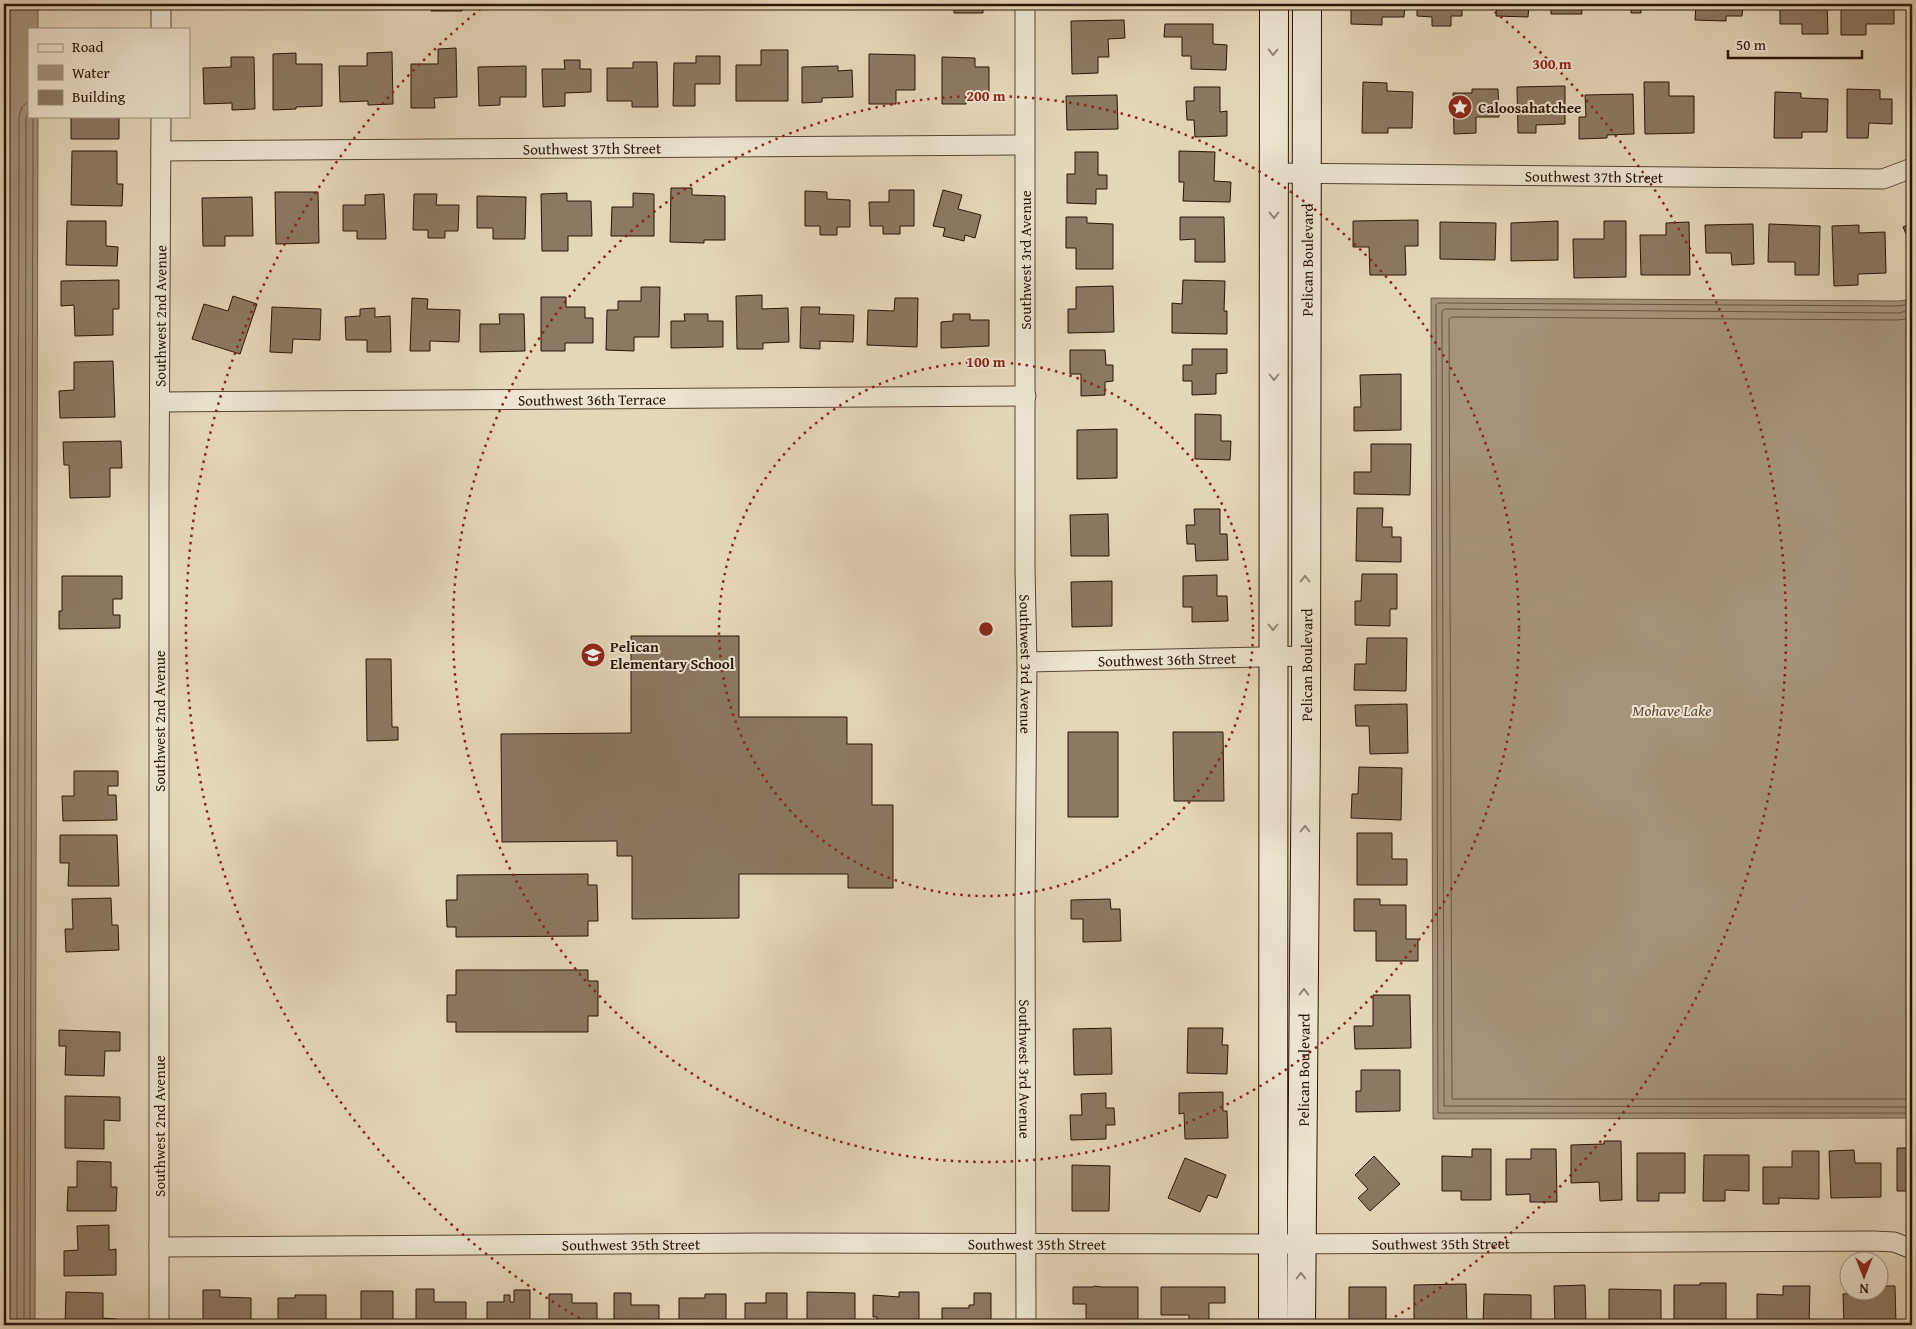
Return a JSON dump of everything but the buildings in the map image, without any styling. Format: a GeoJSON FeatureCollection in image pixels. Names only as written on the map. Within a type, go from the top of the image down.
{"type":"FeatureCollection","features":[{"type":"Feature","properties":{"kind":"street"},"geometry":{"type":"LineString","coordinates":[[161,4],[161,28]]}},
{"type":"Feature","properties":{"kind":"street","name":"Southwest 3rd Avenue"},"geometry":{"type":"LineString","coordinates":[[1025,4],[1027,662],[1025,907],[1026,1325]]}},
{"type":"Feature","properties":{"kind":"street","name":"Pelican Boulevard"},"geometry":{"type":"LineString","coordinates":[[1273,1325],[1274,4]]}},
{"type":"Feature","properties":{"kind":"street","name":"Pelican Boulevard"},"geometry":{"type":"LineString","coordinates":[[1301,1325],[1306,656],[1307,4]]}},
{"type":"Feature","properties":{"kind":"street","name":"Southwest 2nd Avenue"},"geometry":{"type":"LineString","coordinates":[[159,1325],[161,118]]}},
{"type":"Feature","properties":{"kind":"street","name":"Southwest 37th Street"},"geometry":{"type":"LineString","coordinates":[[161,150],[1024,145]]}},
{"type":"Feature","properties":{"kind":"street","name":"Southwest 37th Street"},"geometry":{"type":"LineString","coordinates":[[1274,173],[1884,179],[1912,168]]}},
{"type":"Feature","properties":{"kind":"street","name":"Southwest 36th Terrace"},"geometry":{"type":"LineString","coordinates":[[160,402],[1026,396]]}},
{"type":"Feature","properties":{"kind":"street","name":"Southwest 36th Street"},"geometry":{"type":"LineString","coordinates":[[1027,662],[1306,656]]}},
{"type":"Feature","properties":{"kind":"street","name":"Southwest 35th Street"},"geometry":{"type":"LineString","coordinates":[[159,1247],[771,1243],[1272,1244],[1301,1242],[1874,1241],[1894,1242],[1912,1249]]}},
{"type":"Feature","properties":{"kind":"water"},"geometry":{"type":"Polygon","coordinates":[[[4,4],[38,4],[38,28],[28,28],[28,118],[38,118],[35,1325],[4,1325],[4,4]]]}},
{"type":"Feature","properties":{"kind":"water","name":"Mohave Lake"},"geometry":{"type":"Polygon","coordinates":[[[1431,298],[1899,301],[1912,299],[1912,1118],[1433,1119],[1431,298]]]}},
{"type":"Feature","properties":{"kind":"place","name":"Caloosahatchee"},"geometry":{"type":"Point","coordinates":[1460,107]}},
{"type":"Feature","properties":{"kind":"place","name":"Pelican Elementary School"},"geometry":{"type":"Point","coordinates":[593,655]}}]}
